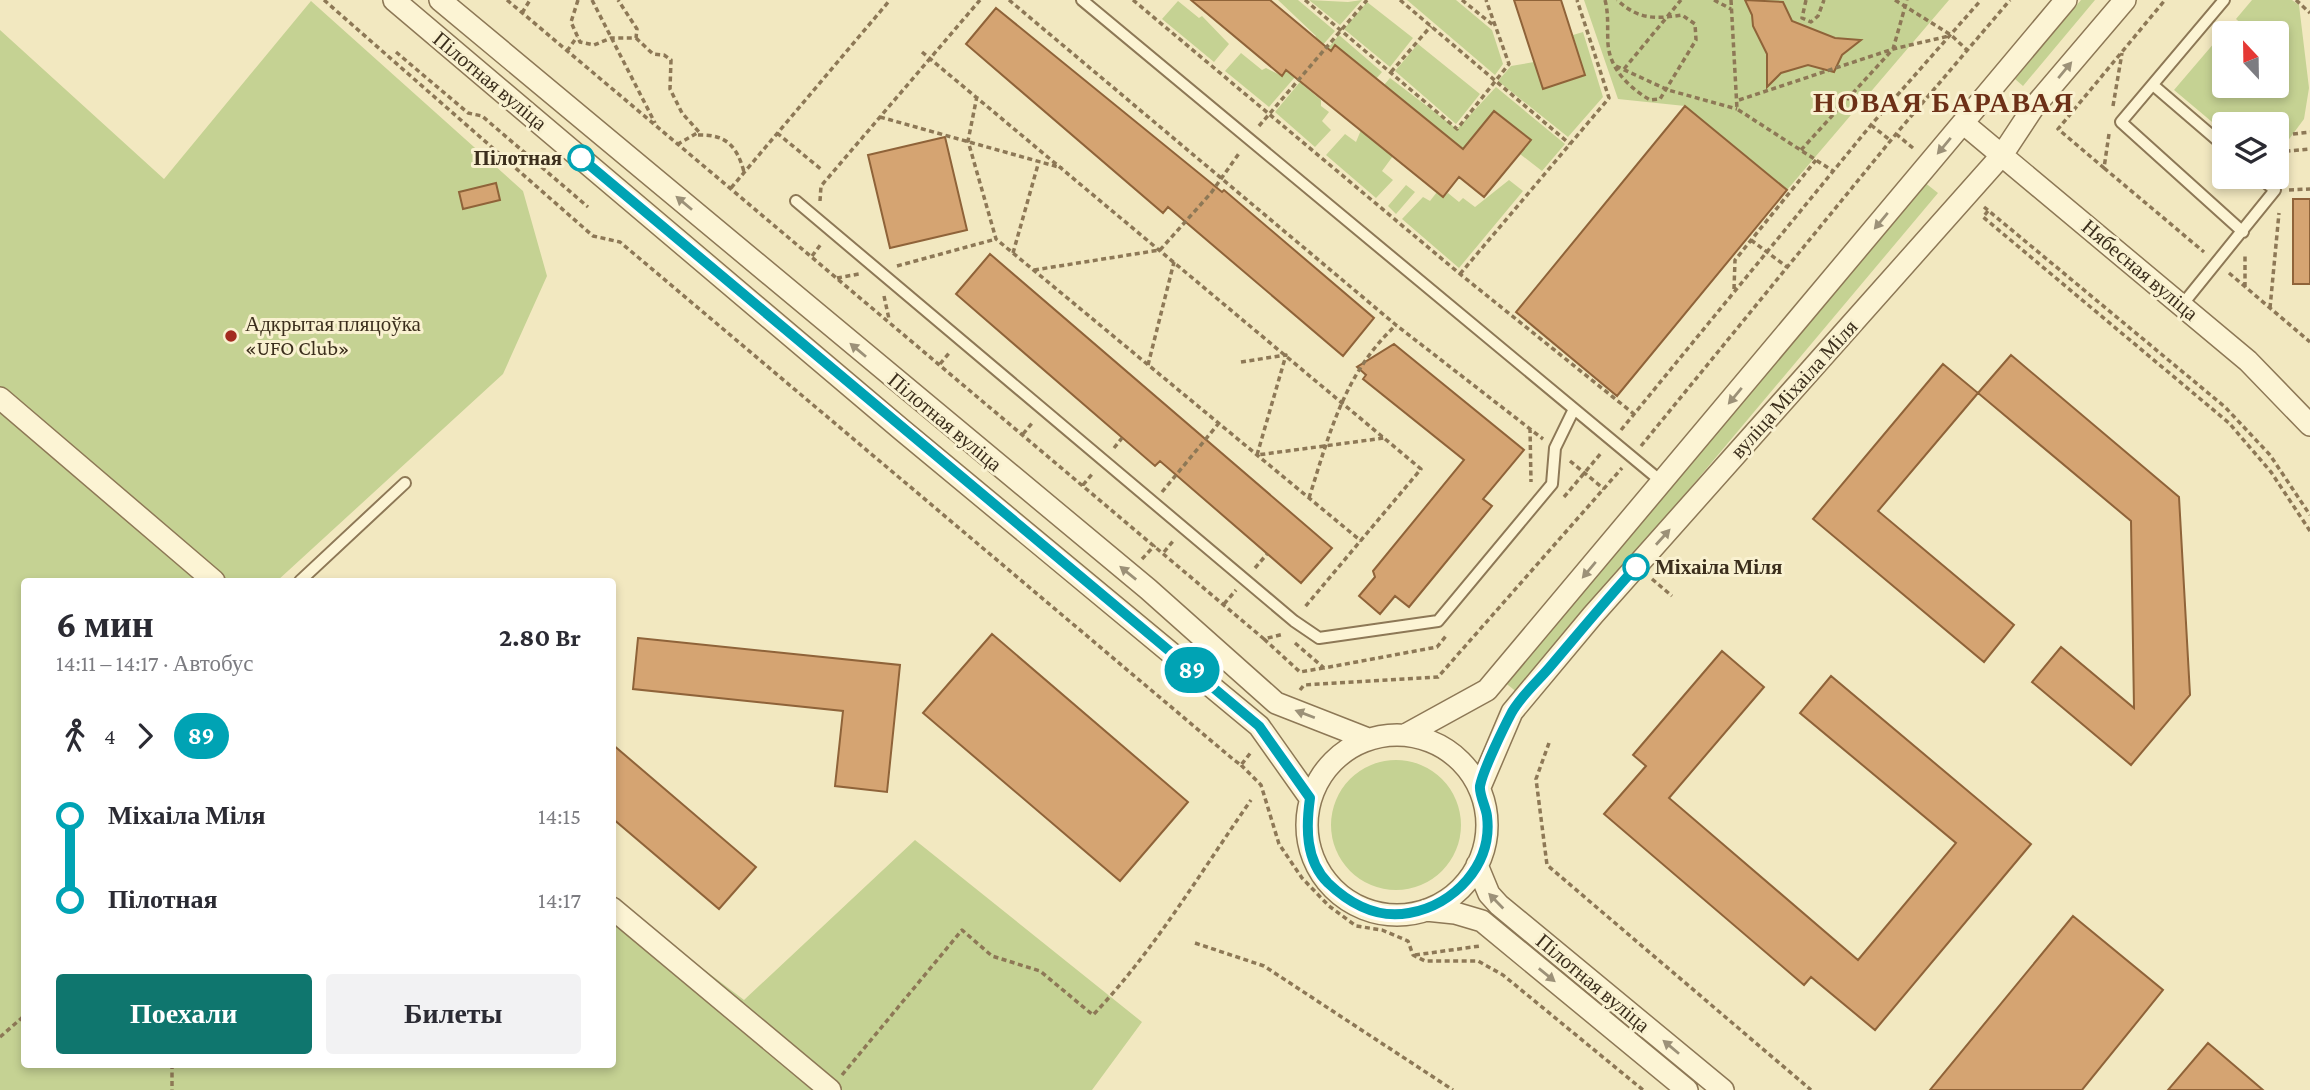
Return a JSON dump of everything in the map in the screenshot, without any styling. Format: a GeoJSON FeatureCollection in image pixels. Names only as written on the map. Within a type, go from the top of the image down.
{"type":"FeatureCollection","features":[{"type":"Feature","properties":{"kind":"street","name":"Пілотная вуліца"},"geometry":{"type":"LineString","coordinates":[[394,0],[1266,733],[1310,798]]}},
{"type":"Feature","properties":{"kind":"street","name":"Пілотная вуліца"},"geometry":{"type":"LineString","coordinates":[[440,0],[1147,589],[1276,703],[1368,738]]}},
{"type":"Feature","properties":{"kind":"street","name":"вуліца Міхаіла Міля"},"geometry":{"type":"LineString","coordinates":[[1407,734],[1487,690],[2066,0]]}},
{"type":"Feature","properties":{"kind":"street","name":"вуліца Міхаіла Міля"},"geometry":{"type":"LineString","coordinates":[[1480,787],[1512,712],[1521,701],[1593,615],[2002,155],[2033,108],[2125,0]]}},
{"type":"Feature","properties":{"kind":"street","name":"Нябесная вуліца"},"geometry":{"type":"LineString","coordinates":[[1964,123],[2265,376],[2310,425]]}},
{"type":"Feature","properties":{"kind":"street"},"geometry":{"type":"LineString","coordinates":[[0,398],[210,578]]}},
{"type":"Feature","properties":{"kind":"street"},"geometry":{"type":"LineString","coordinates":[[1407,734],[1430,740],[1451,751],[1467,767],[1480,787],[1487,817],[1484,848],[1477,865],[1452,897],[1426,910],[1398,915],[1370,911],[1345,899],[1331,886],[1311,854],[1306,826],[1310,798],[1323,773],[1343,752],[1368,738],[1407,734]]}},
{"type":"Feature","properties":{"kind":"street","name":"Пілотная вуліца"},"geometry":{"type":"LineString","coordinates":[[1477,865],[1489,894],[1499,905],[1723,1090]]}},
{"type":"Feature","properties":{"kind":"street","name":"Пілотная вуліца"},"geometry":{"type":"LineString","coordinates":[[1426,910],[1455,913],[1482,921],[1687,1090]]}},
{"type":"Feature","properties":{"kind":"street"},"geometry":{"type":"LineString","coordinates":[[616,911],[830,1090]]}},
{"type":"Feature","properties":{"kind":"lane"},"geometry":{"type":"LineString","coordinates":[[1082,0],[1662,482]]}},
{"type":"Feature","properties":{"kind":"lane"},"geometry":{"type":"LineString","coordinates":[[2224,0],[2121,122],[2243,232]]}},
{"type":"Feature","properties":{"kind":"lane"},"geometry":{"type":"LineString","coordinates":[[2153,85],[2212,136]]}},
{"type":"Feature","properties":{"kind":"lane"},"geometry":{"type":"LineString","coordinates":[[2182,305],[2243,232],[2274,189]]}},
{"type":"Feature","properties":{"kind":"lane"},"geometry":{"type":"LineString","coordinates":[[796,201],[1294,621],[1319,638],[1438,621],[1533,508],[1555,477],[1555,448],[1574,409]]}},
{"type":"Feature","properties":{"kind":"lane"},"geometry":{"type":"LineString","coordinates":[[303,578],[405,483]]}},
{"type":"Feature","properties":{"kind":"path"},"geometry":{"type":"LineString","coordinates":[[324,0],[593,236],[621,242],[1241,765],[1261,785],[1279,844],[1303,878],[1329,906],[1356,926],[1382,930],[1408,941],[1413,955],[1425,961],[1478,961],[1503,975],[1643,1090]]}},
{"type":"Feature","properties":{"kind":"path"},"geometry":{"type":"LineString","coordinates":[[507,0],[1265,639],[1300,672],[1437,647],[1454,626]]}},
{"type":"Feature","properties":{"kind":"path"},"geometry":{"type":"LineString","coordinates":[[522,13],[530,0]]}},
{"type":"Feature","properties":{"kind":"path"},"geometry":{"type":"LineString","coordinates":[[578,0],[571,22],[577,37],[588,45],[611,38],[636,38],[653,54],[664,55],[671,60],[670,89],[684,116],[697,127],[698,135]]}},
{"type":"Feature","properties":{"kind":"path"},"geometry":{"type":"LineString","coordinates":[[592,0],[657,127]]}},
{"type":"Feature","properties":{"kind":"path"},"geometry":{"type":"LineString","coordinates":[[618,0],[637,29],[636,38]]}},
{"type":"Feature","properties":{"kind":"path"},"geometry":{"type":"LineString","coordinates":[[731,188],[890,0]]}},
{"type":"Feature","properties":{"kind":"path"},"geometry":{"type":"LineString","coordinates":[[820,203],[821,186],[980,0]]}},
{"type":"Feature","properties":{"kind":"path"},"geometry":{"type":"LineString","coordinates":[[1009,0],[1221,175],[1396,325],[1604,489]]}},
{"type":"Feature","properties":{"kind":"path"},"geometry":{"type":"LineString","coordinates":[[1133,0],[1460,274],[1634,414]]}},
{"type":"Feature","properties":{"kind":"path"},"geometry":{"type":"LineString","coordinates":[[1305,0],[1457,129],[1509,64],[1486,0]]}},
{"type":"Feature","properties":{"kind":"path"},"geometry":{"type":"LineString","coordinates":[[1034,270],[1160,250],[1211,194],[1221,175],[1268,113],[1367,0]]}},
{"type":"Feature","properties":{"kind":"path"},"geometry":{"type":"LineString","coordinates":[[1401,0],[1570,144]]}},
{"type":"Feature","properties":{"kind":"path"},"geometry":{"type":"LineString","coordinates":[[1462,0],[1495,26]]}},
{"type":"Feature","properties":{"kind":"path"},"geometry":{"type":"LineString","coordinates":[[1460,274],[1609,98],[1577,0]]}},
{"type":"Feature","properties":{"kind":"path"},"geometry":{"type":"LineString","coordinates":[[1605,0],[1609,13],[1608,47],[1614,65],[1629,87],[1650,100],[1660,99],[1668,90],[1696,40],[1695,24],[1682,15],[1655,20],[1636,15],[1617,0]]}},
{"type":"Feature","properties":{"kind":"path"},"geometry":{"type":"LineString","coordinates":[[1624,69],[1681,0]]}},
{"type":"Feature","properties":{"kind":"path"},"geometry":{"type":"LineString","coordinates":[[1714,0],[1731,10]]}},
{"type":"Feature","properties":{"kind":"path"},"geometry":{"type":"LineString","coordinates":[[1731,0],[1739,100],[1737,109]]}},
{"type":"Feature","properties":{"kind":"path"},"geometry":{"type":"LineString","coordinates":[[1806,0],[1802,18],[1811,22],[1818,16],[1824,0]]}},
{"type":"Feature","properties":{"kind":"path"},"geometry":{"type":"LineString","coordinates":[[1895,0],[1951,36],[1967,50]]}},
{"type":"Feature","properties":{"kind":"path"},"geometry":{"type":"LineString","coordinates":[[1801,150],[1893,50],[1907,0]]}},
{"type":"Feature","properties":{"kind":"path"},"geometry":{"type":"LineString","coordinates":[[1559,504],[1871,125],[1981,0]]}},
{"type":"Feature","properties":{"kind":"path"},"geometry":{"type":"LineString","coordinates":[[1286,707],[1304,685],[1438,677],[1632,457],[1890,140],[2010,0]]}},
{"type":"Feature","properties":{"kind":"path"},"geometry":{"type":"LineString","coordinates":[[2110,130],[2104,168],[2057,130],[2165,0]]}},
{"type":"Feature","properties":{"kind":"path"},"geometry":{"type":"LineString","coordinates":[[2296,0],[2310,13]]}},
{"type":"Feature","properties":{"kind":"path"},"geometry":{"type":"LineString","coordinates":[[1391,72],[1431,25]]}},
{"type":"Feature","properties":{"kind":"path"},"geometry":{"type":"LineString","coordinates":[[1739,100],[1893,50],[1951,36]]}},
{"type":"Feature","properties":{"kind":"path"},"geometry":{"type":"LineString","coordinates":[[567,51],[577,37]]}},
{"type":"Feature","properties":{"kind":"path"},"geometry":{"type":"LineString","coordinates":[[396,52],[468,113],[482,116],[588,207]]}},
{"type":"Feature","properties":{"kind":"path"},"geometry":{"type":"LineString","coordinates":[[922,52],[1421,469],[1283,633],[1265,639]]}},
{"type":"Feature","properties":{"kind":"path"},"geometry":{"type":"LineString","coordinates":[[2112,117],[2122,53]]}},
{"type":"Feature","properties":{"kind":"path"},"geometry":{"type":"LineString","coordinates":[[1614,65],[1668,90],[1737,109],[1833,171]]}},
{"type":"Feature","properties":{"kind":"path"},"geometry":{"type":"LineString","coordinates":[[977,96],[968,141],[996,239],[1361,541]]}},
{"type":"Feature","properties":{"kind":"path"},"geometry":{"type":"LineString","coordinates":[[880,117],[1064,169]]}},
{"type":"Feature","properties":{"kind":"path"},"geometry":{"type":"LineString","coordinates":[[1871,125],[1890,140]]}},
{"type":"Feature","properties":{"kind":"path"},"geometry":{"type":"LineString","coordinates":[[2293,134],[2310,132]]}},
{"type":"Feature","properties":{"kind":"path"},"geometry":{"type":"LineString","coordinates":[[777,133],[822,170]]}},
{"type":"Feature","properties":{"kind":"path"},"geometry":{"type":"LineString","coordinates":[[678,144],[698,135],[726,139],[736,150],[744,172]]}},
{"type":"Feature","properties":{"kind":"path"},"geometry":{"type":"LineString","coordinates":[[2289,151],[2310,149]]}},
{"type":"Feature","properties":{"kind":"path"},"geometry":{"type":"LineString","coordinates":[[1734,289],[1735,260],[1816,160]]}},
{"type":"Feature","properties":{"kind":"path"},"geometry":{"type":"LineString","coordinates":[[1013,253],[1039,161]]}},
{"type":"Feature","properties":{"kind":"path"},"geometry":{"type":"LineString","coordinates":[[2281,194],[2285,190],[2310,189]]}},
{"type":"Feature","properties":{"kind":"path"},"geometry":{"type":"LineString","coordinates":[[2270,308],[2280,206]]}},
{"type":"Feature","properties":{"kind":"path"},"geometry":{"type":"LineString","coordinates":[[2310,515],[2270,455],[2225,407],[1988,211],[1983,217],[2234,428],[2277,479],[2310,531]]}},
{"type":"Feature","properties":{"kind":"path"},"geometry":{"type":"LineString","coordinates":[[837,278],[878,271],[996,239]]}},
{"type":"Feature","properties":{"kind":"path"},"geometry":{"type":"LineString","coordinates":[[1751,240],[1787,267]]}},
{"type":"Feature","properties":{"kind":"path"},"geometry":{"type":"LineString","coordinates":[[887,259],[906,275]]}},
{"type":"Feature","properties":{"kind":"path"},"geometry":{"type":"LineString","coordinates":[[1148,365],[1174,261]]}},
{"type":"Feature","properties":{"kind":"path"},"geometry":{"type":"LineString","coordinates":[[1309,498],[1340,401],[1380,340],[1396,325]]}},
{"type":"Feature","properties":{"kind":"path"},"geometry":{"type":"LineString","coordinates":[[1241,362],[1286,355]]}},
{"type":"Feature","properties":{"kind":"path"},"geometry":{"type":"LineString","coordinates":[[1258,455],[1286,355]]}},
{"type":"Feature","properties":{"kind":"path"},"geometry":{"type":"LineString","coordinates":[[1152,484],[1162,492],[1219,423]]}},
{"type":"Feature","properties":{"kind":"path"},"geometry":{"type":"LineString","coordinates":[[1530,428],[1533,508]]}},
{"type":"Feature","properties":{"kind":"path"},"geometry":{"type":"LineString","coordinates":[[1258,455],[1384,438]]}},
{"type":"Feature","properties":{"kind":"path"},"geometry":{"type":"LineString","coordinates":[[1244,561],[1264,577]]}},
{"type":"Feature","properties":{"kind":"path"},"geometry":{"type":"LineString","coordinates":[[1293,602],[1310,616]]}},
{"type":"Feature","properties":{"kind":"path"},"geometry":{"type":"LineString","coordinates":[[1283,633],[1324,668]]}},
{"type":"Feature","properties":{"kind":"path"},"geometry":{"type":"LineString","coordinates":[[1241,765],[1266,733]]}},
{"type":"Feature","properties":{"kind":"path"},"geometry":{"type":"LineString","coordinates":[[1549,743],[1536,779],[1547,865],[1811,1090]]}},
{"type":"Feature","properties":{"kind":"path"},"geometry":{"type":"LineString","coordinates":[[830,1090],[962,930],[992,956],[1040,971],[1093,1015],[1117,990],[1251,800]]}},
{"type":"Feature","properties":{"kind":"path"},"geometry":{"type":"LineString","coordinates":[[1195,943],[1264,966],[1453,1090]]}},
{"type":"Feature","properties":{"kind":"path"},"geometry":{"type":"LineString","coordinates":[[1413,955],[1478,946],[1485,951]]}},
{"type":"Feature","properties":{"kind":"path"},"geometry":{"type":"LineString","coordinates":[[0,1037],[21,1019]]}},
{"type":"Feature","properties":{"kind":"path"},"geometry":{"type":"LineString","coordinates":[[172,1068],[172,1090]]}},
{"type":"Feature","properties":{"kind":"green space"},"geometry":{"type":"Polygon","coordinates":[[[1278,0],[1298,0],[1335,31],[1269,107],[1225,71],[1241,53],[1262,70],[1266,68],[1282,76],[1316,36],[1278,0]]]}},
{"type":"Feature","properties":{"kind":"green space"},"geometry":{"type":"Polygon","coordinates":[[[1309,0],[1348,2],[1362,0],[1340,25],[1309,0]]]}},
{"type":"Feature","properties":{"kind":"green space"},"geometry":{"type":"Polygon","coordinates":[[[1407,0],[1456,0],[1492,30],[1503,64],[1495,75],[1407,0]]]}},
{"type":"Feature","properties":{"kind":"green space"},"geometry":{"type":"Polygon","coordinates":[[[1584,0],[1949,0],[1787,190],[1685,106],[1618,99],[1584,0]]]}},
{"type":"Feature","properties":{"kind":"green space"},"geometry":{"type":"Polygon","coordinates":[[[2081,0],[2095,0],[2023,86],[2015,79],[2081,0]]]}},
{"type":"Feature","properties":{"kind":"green space"},"geometry":{"type":"Polygon","coordinates":[[[2252,0],[2292,0],[2299,5],[2309,88],[2304,119],[2289,139],[2289,112],[2212,112],[2212,122],[2174,90],[2212,46],[2212,98],[2289,98],[2289,21],[2236,19],[2252,0]]]}},
{"type":"Feature","properties":{"kind":"green space"},"geometry":{"type":"Polygon","coordinates":[[[311,1],[523,191],[547,276],[503,374],[280,578],[21,578],[21,1068],[616,1068],[616,902],[744,1000],[915,840],[1142,1022],[1092,1090],[0,1090],[0,30],[164,179],[311,1]]]}},
{"type":"Feature","properties":{"kind":"green space"},"geometry":{"type":"Polygon","coordinates":[[[1178,1],[1199,18],[1202,16],[1229,44],[1214,62],[1162,19],[1178,1]]]}},
{"type":"Feature","properties":{"kind":"green space"},"geometry":{"type":"Polygon","coordinates":[[[1367,2],[1413,38],[1390,67],[1344,29],[1367,2]]]}},
{"type":"Feature","properties":{"kind":"green space"},"geometry":{"type":"Polygon","coordinates":[[[1583,32],[1603,97],[1568,137],[1498,81],[1511,66],[1534,62],[1543,89],[1585,75],[1573,35],[1583,32]]]}},
{"type":"Feature","properties":{"kind":"green space"},"geometry":{"type":"Polygon","coordinates":[[[1339,35],[1382,72],[1376,79],[1335,46],[1303,85],[1321,100],[1321,106],[1329,112],[1322,121],[1331,130],[1315,147],[1275,112],[1339,35]]]}},
{"type":"Feature","properties":{"kind":"green space"},"geometry":{"type":"Polygon","coordinates":[[[1418,44],[1480,94],[1456,124],[1395,71],[1418,44]]]}},
{"type":"Feature","properties":{"kind":"green space"},"geometry":{"type":"Polygon","coordinates":[[[1390,78],[1457,129],[1496,87],[1565,144],[1542,171],[1520,154],[1531,140],[1495,111],[1463,149],[1384,85],[1390,78]]]}},
{"type":"Feature","properties":{"kind":"green space"},"geometry":{"type":"Polygon","coordinates":[[[1361,130],[1393,156],[1382,171],[1393,180],[1376,198],[1326,155],[1345,134],[1356,142],[1361,130]]]}},
{"type":"Feature","properties":{"kind":"green space"},"geometry":{"type":"Polygon","coordinates":[[[1509,180],[1523,191],[1459,268],[1402,219],[1423,197],[1430,201],[1437,192],[1443,197],[1448,193],[1459,202],[1463,198],[1475,207],[1509,180]]]}},
{"type":"Feature","properties":{"kind":"green space"},"geometry":{"type":"Polygon","coordinates":[[[1924,182],[1938,193],[1518,693],[1503,681],[1924,182]]]}},
{"type":"Feature","properties":{"kind":"green space"},"geometry":{"type":"Polygon","coordinates":[[[1406,185],[1415,192],[1396,214],[1388,206],[1406,185]]]}},
{"type":"Feature","properties":{"kind":"green space"},"geometry":{"type":"Polygon","coordinates":[[[1396,760],[1421,765],[1442,779],[1456,800],[1461,825],[1456,850],[1442,871],[1421,885],[1396,890],[1371,885],[1350,871],[1336,850],[1331,825],[1336,800],[1350,779],[1371,765],[1396,760]]]}},
{"type":"Feature","properties":{"kind":"building"},"geometry":{"type":"Polygon","coordinates":[[[1191,0],[1270,0],[1331,51],[1335,45],[1463,149],[1494,111],[1531,140],[1484,197],[1459,177],[1443,197],[1286,70],[1282,76],[1191,0]]]}},
{"type":"Feature","properties":{"kind":"building"},"geometry":{"type":"Polygon","coordinates":[[[1514,0],[1561,0],[1585,75],[1543,89],[1514,0]]]}},
{"type":"Feature","properties":{"kind":"building"},"geometry":{"type":"Polygon","coordinates":[[[1745,0],[1783,2],[1792,21],[1835,38],[1861,40],[1842,55],[1834,72],[1808,65],[1781,73],[1767,87],[1767,54],[1753,26],[1752,15],[1745,0]]]}},
{"type":"Feature","properties":{"kind":"building"},"geometry":{"type":"Polygon","coordinates":[[[996,8],[1222,192],[1224,190],[1374,318],[1343,356],[1168,207],[1163,213],[966,44],[996,8]]]}},
{"type":"Feature","properties":{"kind":"building"},"geometry":{"type":"Polygon","coordinates":[[[1685,106],[1787,190],[1617,396],[1516,312],[1685,106]]]}},
{"type":"Feature","properties":{"kind":"building"},"geometry":{"type":"Polygon","coordinates":[[[945,137],[967,230],[890,248],[868,155],[945,137]]]}},
{"type":"Feature","properties":{"kind":"building"},"geometry":{"type":"Polygon","coordinates":[[[496,183],[500,200],[463,209],[459,192],[496,183]]]}},
{"type":"Feature","properties":{"kind":"building"},"geometry":{"type":"Polygon","coordinates":[[[2293,199],[2310,199],[2310,284],[2293,284],[2293,199]]]}},
{"type":"Feature","properties":{"kind":"building"},"geometry":{"type":"Polygon","coordinates":[[[990,254],[1332,548],[1301,583],[1160,461],[1155,466],[956,294],[990,254]]]}},
{"type":"Feature","properties":{"kind":"building"},"geometry":{"type":"Polygon","coordinates":[[[1394,344],[1524,450],[1483,499],[1492,506],[1409,607],[1395,596],[1380,614],[1359,596],[1375,577],[1373,571],[1464,460],[1363,379],[1366,375],[1357,367],[1394,344]]]}},
{"type":"Feature","properties":{"kind":"building"},"geometry":{"type":"Polygon","coordinates":[[[2011,355],[2179,497],[2190,695],[2131,765],[2032,682],[2061,647],[2134,708],[2131,521],[1978,393],[2011,355]]]}},
{"type":"Feature","properties":{"kind":"building"},"geometry":{"type":"Polygon","coordinates":[[[1943,364],[1978,393],[1878,511],[2014,625],[1984,662],[1813,519],[1943,364]]]}},
{"type":"Feature","properties":{"kind":"building"},"geometry":{"type":"Polygon","coordinates":[[[992,634],[1188,802],[1120,881],[923,713],[992,634]]]}},
{"type":"Feature","properties":{"kind":"building"},"geometry":{"type":"Polygon","coordinates":[[[638,638],[900,665],[887,792],[835,786],[843,711],[633,689],[638,638]]]}},
{"type":"Feature","properties":{"kind":"building"},"geometry":{"type":"Polygon","coordinates":[[[1722,651],[1764,687],[1669,798],[1858,960],[1956,843],[1800,713],[1831,676],[2031,844],[1875,1030],[1811,977],[1804,985],[1604,814],[1646,766],[1633,755],[1722,651]]]}},
{"type":"Feature","properties":{"kind":"building"},"geometry":{"type":"Polygon","coordinates":[[[616,747],[756,867],[719,909],[616,821],[616,747]]]}},
{"type":"Feature","properties":{"kind":"building"},"geometry":{"type":"Polygon","coordinates":[[[2073,916],[2163,990],[2082,1090],[1930,1090],[2073,916]]]}},
{"type":"Feature","properties":{"kind":"building"},"geometry":{"type":"Polygon","coordinates":[[[2208,1043],[2263,1090],[2168,1090],[2208,1043]]]}},
{"type":"Feature","properties":{"kind":"bus line","name":"89"},"geometry":{"type":"LineString","coordinates":[[581,158],[902,430],[1259,726],[1310,798],[1306,826],[1311,854],[1324,879],[1345,899],[1370,911],[1398,915],[1426,910],[1452,897],[1471,876],[1484,848],[1486,833],[1487,817],[1480,787],[1512,712],[1636,567]]}},
{"type":"Feature","properties":{"kind":"place","name":"Пілотная"},"geometry":{"type":"Point","coordinates":[581,158]}},
{"type":"Feature","properties":{"kind":"place","name":"Адкрытая пляцоўка «UFO Club»"},"geometry":{"type":"Point","coordinates":[231,336]}},
{"type":"Feature","properties":{"kind":"place","name":"Міхаіла Міля"},"geometry":{"type":"Point","coordinates":[1636,567]}},
{"type":"Feature","properties":{"kind":"district","name":"НОВАЯ БАРАВАЯ"},"geometry":{"type":"Point","coordinates":[1944,102]}}]}
